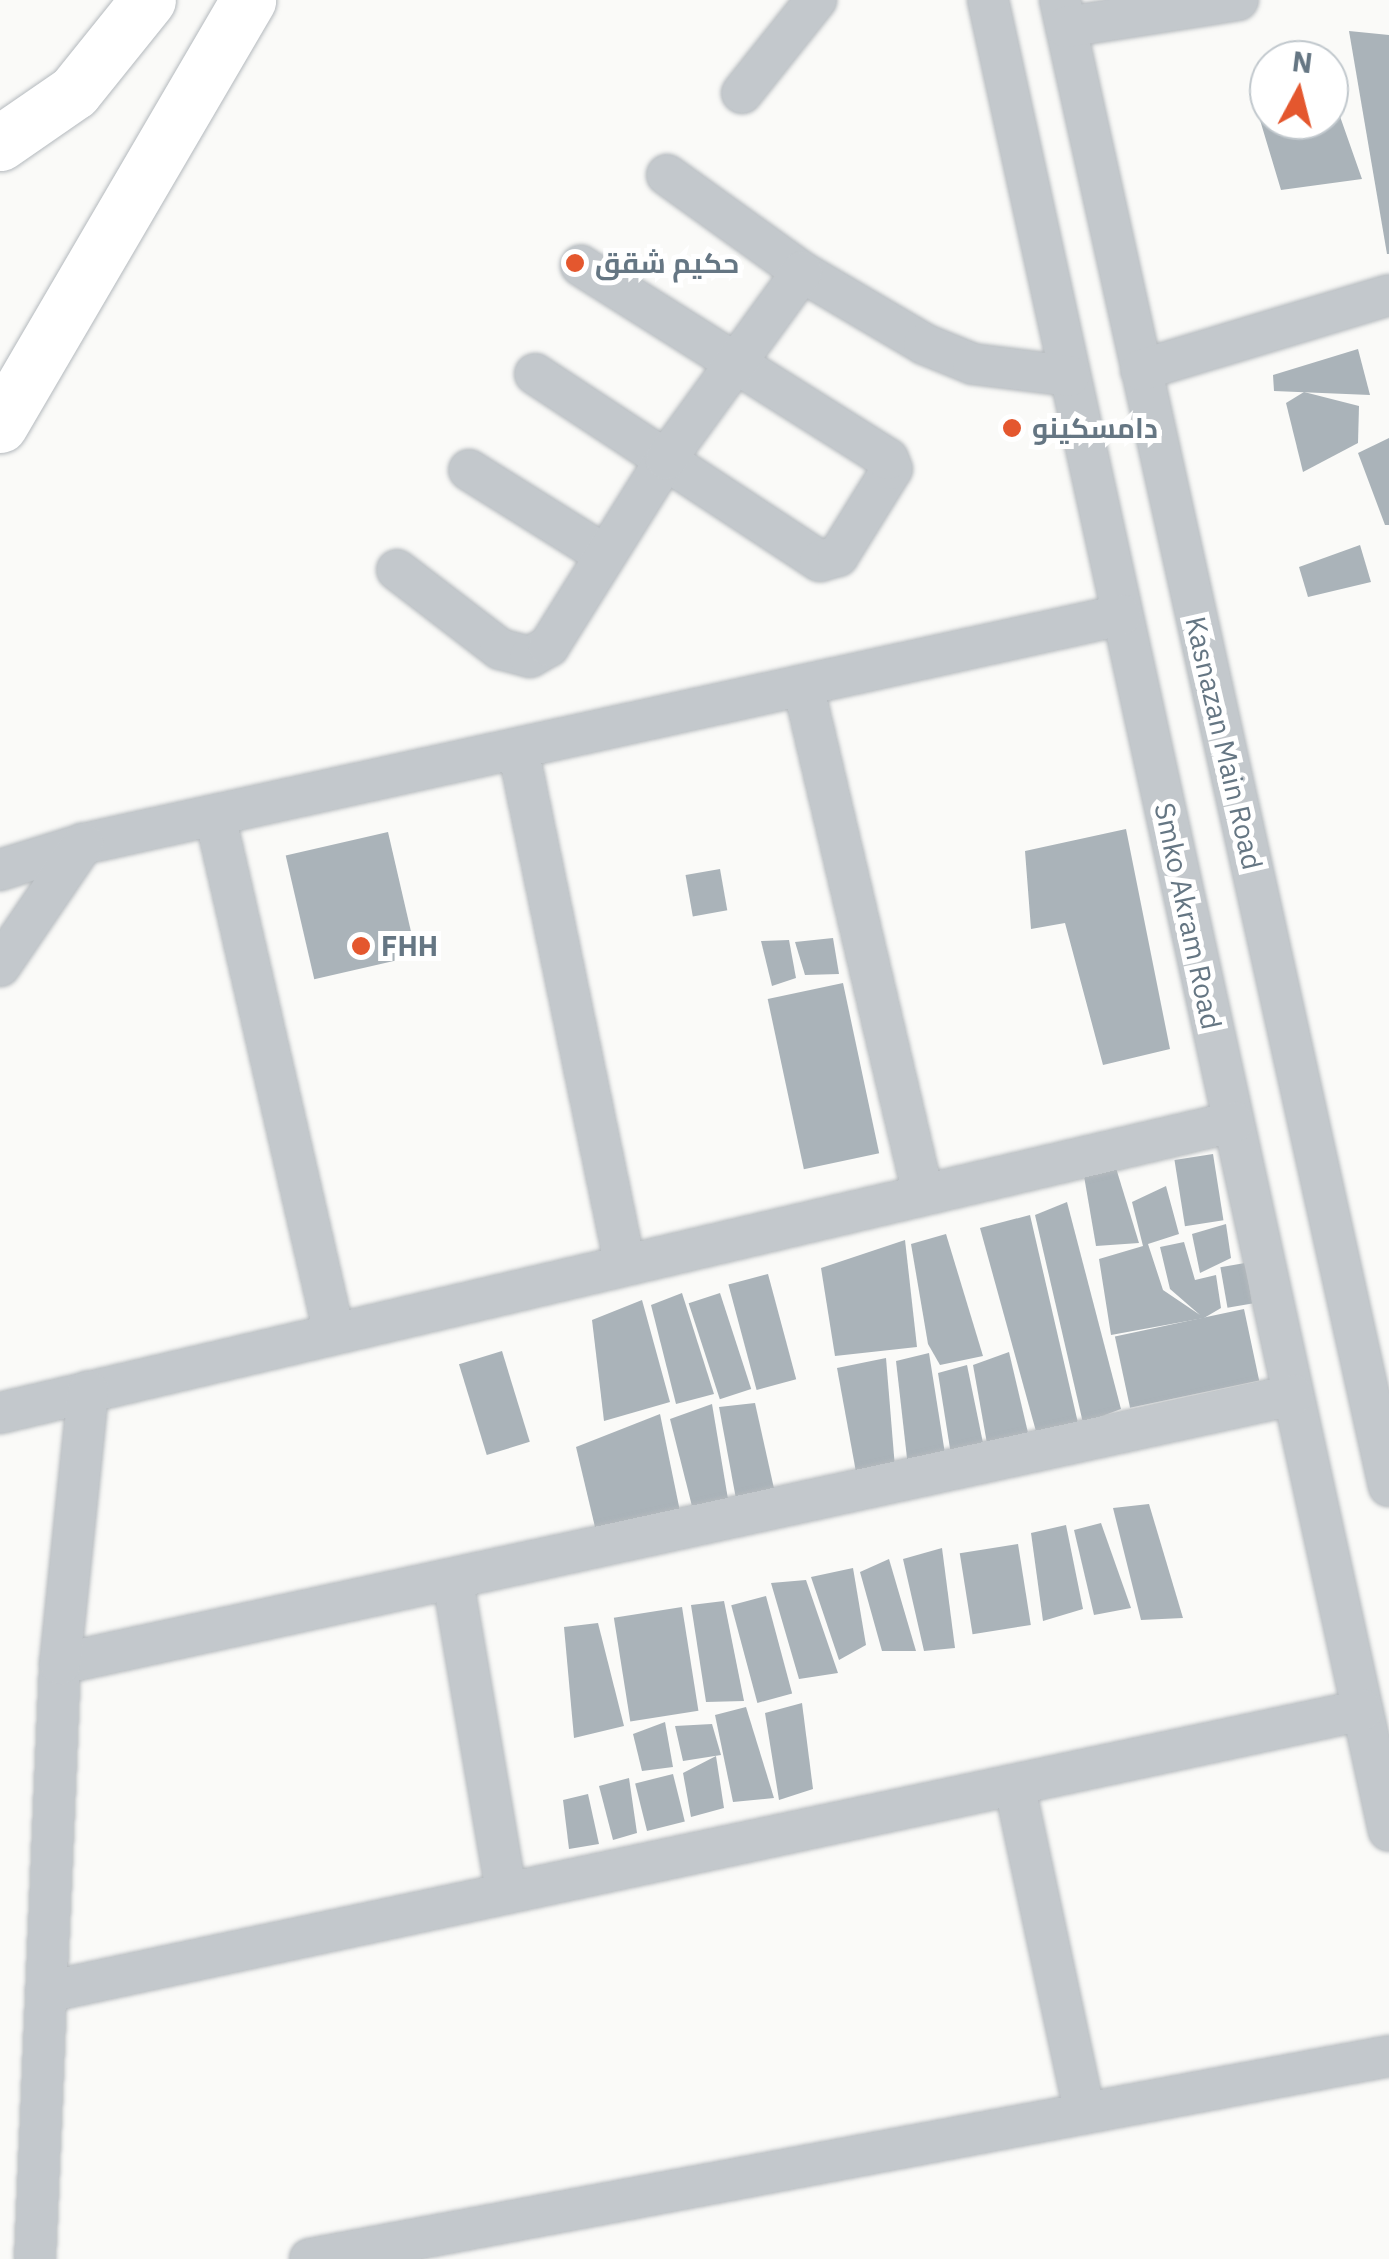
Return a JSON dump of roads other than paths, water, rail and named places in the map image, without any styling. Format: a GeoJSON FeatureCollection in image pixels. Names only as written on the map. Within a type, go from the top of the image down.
{"type":"FeatureCollection","features":[{"type":"Feature","properties":{"kind":"highway"},"geometry":{"type":"LineString","coordinates":[[0,143],[74,92],[148,0]]}},
{"type":"Feature","properties":{"kind":"highway"},"geometry":{"type":"LineString","coordinates":[[0,425],[248,0]]}},
{"type":"Feature","properties":{"kind":"street"},"geometry":{"type":"LineString","coordinates":[[742,93],[816,0]]}},
{"type":"Feature","properties":{"kind":"street","name":"Smko Akram Road"},"geometry":{"type":"LineString","coordinates":[[988,0],[1389,1831]]}},
{"type":"Feature","properties":{"kind":"street"},"geometry":{"type":"LineString","coordinates":[[1063,14],[1238,0]]}},
{"type":"Feature","properties":{"kind":"street","name":"Kasnazan Main Road"},"geometry":{"type":"LineString","coordinates":[[1063,14],[1389,1486]]}},
{"type":"Feature","properties":{"kind":"street"},"geometry":{"type":"LineString","coordinates":[[667,176],[802,272],[973,364],[1069,376]]}},
{"type":"Feature","properties":{"kind":"street"},"geometry":{"type":"LineString","coordinates":[[535,374],[820,561],[838,556],[892,464],[581,266]]}},
{"type":"Feature","properties":{"kind":"street"},"geometry":{"type":"LineString","coordinates":[[397,570],[500,649],[530,657],[549,646],[602,553],[732,361],[802,272]]}},
{"type":"Feature","properties":{"kind":"street"},"geometry":{"type":"LineString","coordinates":[[1141,370],[1389,295]]}},
{"type":"Feature","properties":{"kind":"street"},"geometry":{"type":"LineString","coordinates":[[469,470],[602,553]]}},
{"type":"Feature","properties":{"kind":"street"},"geometry":{"type":"LineString","coordinates":[[0,870],[83,844],[1121,615]]}},
{"type":"Feature","properties":{"kind":"street"},"geometry":{"type":"LineString","coordinates":[[803,685],[923,1194]]}},
{"type":"Feature","properties":{"kind":"street"},"geometry":{"type":"LineString","coordinates":[[518,748],[626,1265]]}},
{"type":"Feature","properties":{"kind":"street"},"geometry":{"type":"LineString","coordinates":[[215,816],[334,1332]]}},
{"type":"Feature","properties":{"kind":"street"},"geometry":{"type":"LineString","coordinates":[[0,966],[83,844]]}},
{"type":"Feature","properties":{"kind":"street"},"geometry":{"type":"LineString","coordinates":[[0,1412],[1233,1122]]}},
{"type":"Feature","properties":{"kind":"street"},"geometry":{"type":"LineString","coordinates":[[35,2259],[60,1664],[88,1391]]}},
{"type":"Feature","properties":{"kind":"street"},"geometry":{"type":"LineString","coordinates":[[60,1664],[1293,1395]]}},
{"type":"Feature","properties":{"kind":"street"},"geometry":{"type":"LineString","coordinates":[[453,1581],[506,1891]]}},
{"type":"Feature","properties":{"kind":"street"},"geometry":{"type":"LineString","coordinates":[[46,1992],[506,1891],[1015,1788],[1362,1710]]}},
{"type":"Feature","properties":{"kind":"street"},"geometry":{"type":"LineString","coordinates":[[1015,1788],[1084,2108]]}},
{"type":"Feature","properties":{"kind":"street"},"geometry":{"type":"LineString","coordinates":[[310,2259],[1084,2108],[1389,2056]]}},
{"type":"Feature","properties":{"kind":"place","name":"حكيم شقق"},"geometry":{"type":"Point","coordinates":[575,263]}},
{"type":"Feature","properties":{"kind":"place","name":"دامسكينو"},"geometry":{"type":"Point","coordinates":[1012,428]}},
{"type":"Feature","properties":{"kind":"place","name":"FHH"},"geometry":{"type":"Point","coordinates":[361,946]}}]}
